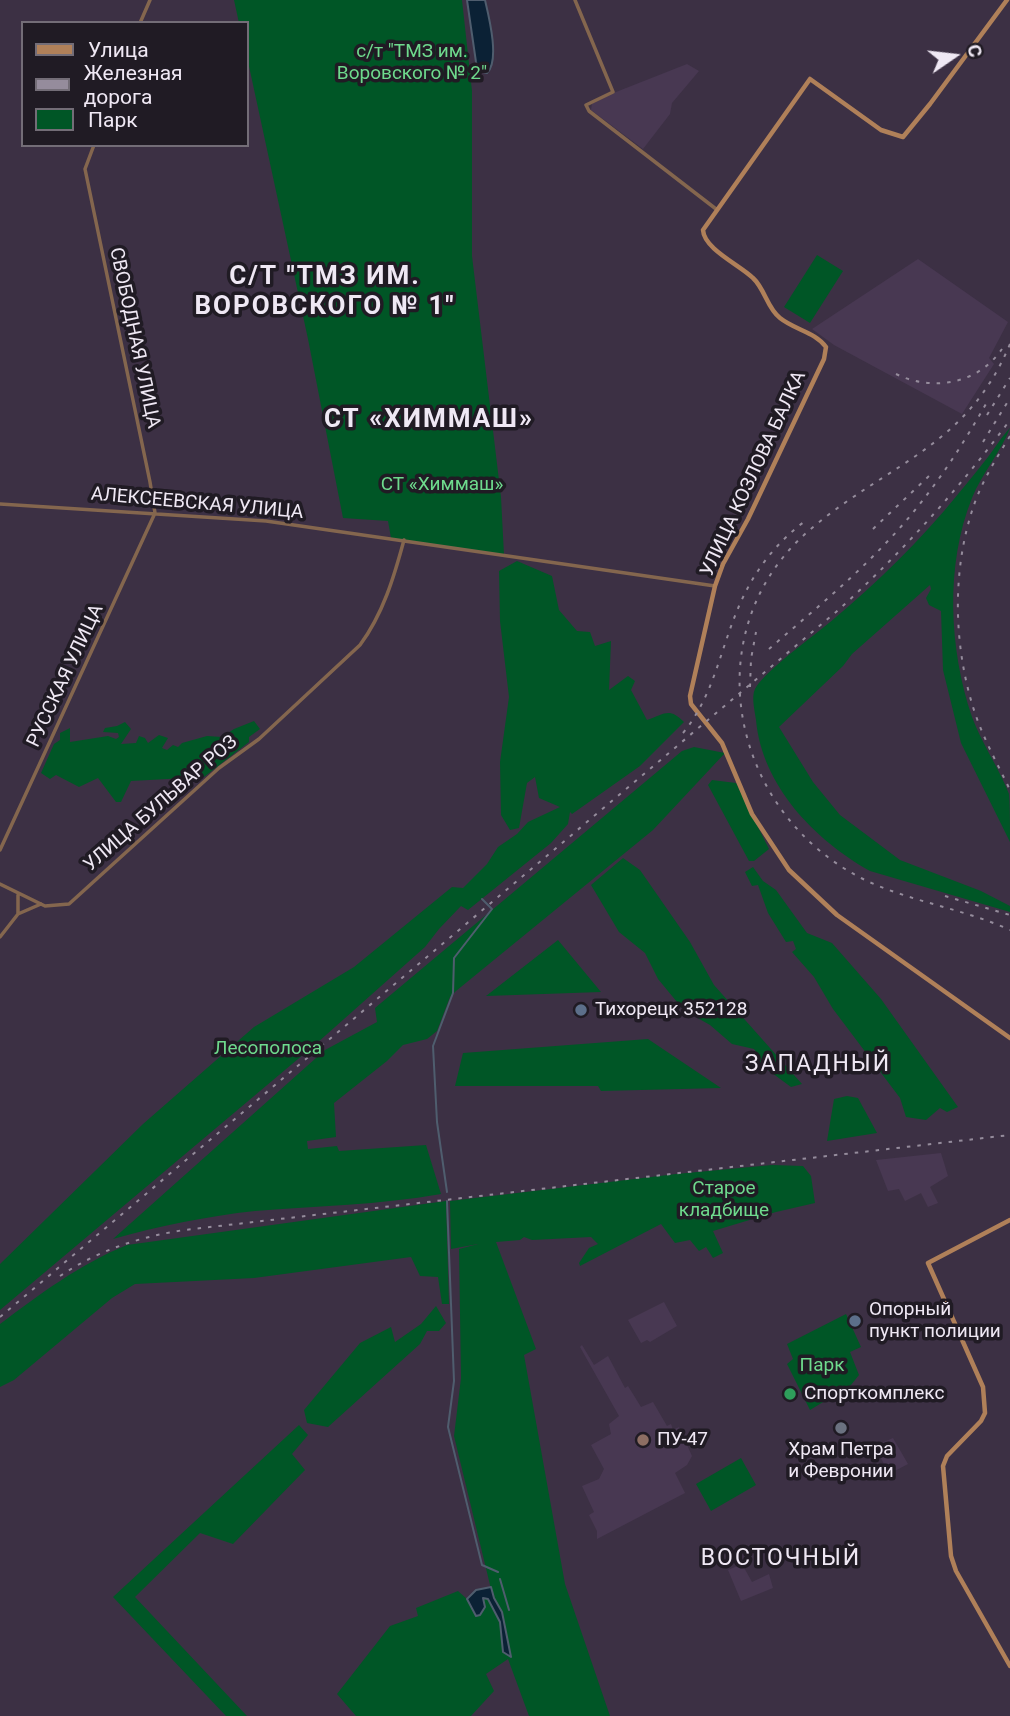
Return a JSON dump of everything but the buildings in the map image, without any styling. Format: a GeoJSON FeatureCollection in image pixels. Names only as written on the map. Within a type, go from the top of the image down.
{"type":"FeatureCollection","features":[{"type":"Feature","properties":{"kind":"main road"},"geometry":{"type":"LineString","coordinates":[[716,209],[810,79],[881,130],[902,137],[930,104],[1007,0]]}},
{"type":"Feature","properties":{"kind":"main road","name":"УЛИЦА КОЗЛОВА БАЛКА"},"geometry":{"type":"LineString","coordinates":[[716,209],[704,230],[707,242],[753,278],[774,312],[819,339],[826,347],[824,359],[748,520],[723,564],[715,586],[690,696],[691,704],[728,753],[752,814],[789,870],[837,915],[1010,1038]]}},
{"type":"Feature","properties":{"kind":"main road"},"geometry":{"type":"LineString","coordinates":[[1010,1220],[928,1263],[984,1387],[985,1413],[981,1421],[947,1456],[943,1466],[951,1549],[956,1571],[1010,1666]]}},
{"type":"Feature","properties":{"kind":"street"},"geometry":{"type":"LineString","coordinates":[[141,21],[150,0]]}},
{"type":"Feature","properties":{"kind":"street"},"geometry":{"type":"LineString","coordinates":[[575,0],[613,92],[586,105],[591,113],[716,209]]}},
{"type":"Feature","properties":{"kind":"street","name":"СВОБОДНАЯ УЛИЦА"},"geometry":{"type":"LineString","coordinates":[[93,147],[85,169],[155,513]]}},
{"type":"Feature","properties":{"kind":"street","name":"АЛЕКСЕЕВСКАЯ УЛИЦА"},"geometry":{"type":"LineString","coordinates":[[0,504],[266,521],[715,586]]}},
{"type":"Feature","properties":{"kind":"street","name":"РУССКАЯ УЛИЦА"},"geometry":{"type":"LineString","coordinates":[[0,850],[98,642],[155,513]]}},
{"type":"Feature","properties":{"kind":"street","name":"УЛИЦА БУЛЬВАР РОЗ"},"geometry":{"type":"LineString","coordinates":[[41,904],[65,906],[219,768],[259,739],[360,645],[373,627],[393,579],[404,540]]}},
{"type":"Feature","properties":{"kind":"street"},"geometry":{"type":"LineString","coordinates":[[0,884],[41,904]]}},
{"type":"Feature","properties":{"kind":"street"},"geometry":{"type":"LineString","coordinates":[[18,895],[18,914]]}},
{"type":"Feature","properties":{"kind":"street"},"geometry":{"type":"LineString","coordinates":[[0,937],[18,914],[41,904]]}},
{"type":"Feature","properties":{"kind":"shaded area"},"geometry":{"type":"Polygon","coordinates":[[[687,64],[699,71],[672,103],[670,114],[643,149],[591,110],[592,104],[616,92],[687,64]]]}},
{"type":"Feature","properties":{"kind":"shaded area"},"geometry":{"type":"Polygon","coordinates":[[[918,259],[1008,322],[989,358],[994,364],[962,414],[834,345],[812,329],[918,259]]]}},
{"type":"Feature","properties":{"kind":"shaded area"},"geometry":{"type":"Polygon","coordinates":[[[941,1153],[948,1176],[930,1187],[938,1203],[928,1207],[921,1193],[905,1201],[899,1189],[888,1191],[876,1160],[941,1153]]]}},
{"type":"Feature","properties":{"kind":"shaded area"},"geometry":{"type":"Polygon","coordinates":[[[664,1302],[677,1326],[650,1342],[647,1340],[641,1343],[628,1320],[664,1302]]]}},
{"type":"Feature","properties":{"kind":"shaded area","name":"ПУ-47"},"geometry":{"type":"Polygon","coordinates":[[[582,1345],[594,1365],[608,1356],[625,1388],[628,1386],[641,1407],[653,1402],[667,1426],[671,1424],[673,1430],[679,1427],[692,1456],[687,1465],[675,1473],[685,1493],[597,1539],[597,1531],[589,1515],[594,1512],[582,1486],[599,1479],[604,1469],[591,1445],[611,1434],[609,1424],[619,1416],[580,1347],[582,1345]]]}},
{"type":"Feature","properties":{"kind":"shaded area"},"geometry":{"type":"Polygon","coordinates":[[[893,1438],[908,1464],[889,1474],[875,1446],[893,1438]]]}},
{"type":"Feature","properties":{"kind":"shaded area"},"geometry":{"type":"Polygon","coordinates":[[[742,1564],[752,1582],[769,1574],[773,1588],[741,1601],[728,1570],[742,1564]]]}},
{"type":"Feature","properties":{"kind":"green space"},"geometry":{"type":"Polygon","coordinates":[[[234,0],[462,0],[472,91],[472,256],[501,497],[504,555],[391,538],[388,521],[343,518],[308,339],[248,62],[248,21],[239,21],[234,0]]]}},
{"type":"Feature","properties":{"kind":"green space"},"geometry":{"type":"Polygon","coordinates":[[[817,255],[843,271],[810,323],[784,307],[817,255]]]}},
{"type":"Feature","properties":{"kind":"green space"},"geometry":{"type":"Polygon","coordinates":[[[1010,428],[976,489],[963,524],[957,551],[953,607],[964,691],[972,717],[1009,794],[1010,842],[961,743],[943,670],[941,611],[929,605],[926,598],[931,589],[930,585],[852,654],[843,666],[779,727],[813,782],[840,815],[900,860],[981,891],[1010,906],[1010,912],[870,871],[830,844],[811,827],[780,789],[760,744],[753,700],[755,689],[765,676],[849,606],[914,544],[961,491],[1010,428]]]}},
{"type":"Feature","properties":{"kind":"green space","name":"Лесополоса"},"geometry":{"type":"Polygon","coordinates":[[[517,561],[552,576],[559,610],[577,631],[590,632],[595,646],[611,641],[609,690],[628,676],[635,681],[631,690],[647,720],[670,713],[684,722],[640,766],[572,814],[570,812],[568,824],[551,843],[468,910],[461,906],[425,947],[317,1043],[0,1310],[0,1264],[143,1124],[254,1027],[354,967],[452,887],[463,888],[487,864],[498,847],[517,834],[528,822],[560,807],[539,798],[535,777],[527,783],[519,828],[510,830],[501,815],[500,762],[509,697],[500,621],[499,571],[517,561]]]}},
{"type":"Feature","properties":{"kind":"green space"},"geometry":{"type":"Polygon","coordinates":[[[254,721],[260,729],[249,737],[249,742],[204,777],[131,781],[121,802],[116,802],[98,778],[79,787],[56,775],[50,779],[41,773],[54,744],[60,740],[60,733],[70,728],[70,742],[108,736],[116,739],[119,737],[118,733],[103,732],[105,728],[125,722],[131,729],[121,744],[136,743],[139,736],[145,738],[148,743],[159,735],[168,738],[162,748],[167,750],[173,745],[178,747],[182,743],[207,736],[222,737],[254,721]]]}},
{"type":"Feature","properties":{"kind":"green space"},"geometry":{"type":"Polygon","coordinates":[[[694,747],[725,753],[653,830],[456,991],[450,997],[437,1031],[427,1039],[403,1045],[334,1103],[336,1137],[307,1141],[308,1149],[337,1146],[339,1151],[426,1145],[441,1194],[371,1203],[237,1213],[113,1239],[325,1050],[377,1022],[375,1008],[682,751],[694,747]]]}},
{"type":"Feature","properties":{"kind":"green space"},"geometry":{"type":"Polygon","coordinates":[[[712,780],[736,783],[769,849],[754,861],[749,861],[708,785],[712,780]]]}},
{"type":"Feature","properties":{"kind":"green space"},"geometry":{"type":"Polygon","coordinates":[[[623,858],[640,870],[690,942],[714,985],[802,1084],[791,1087],[757,1062],[761,1059],[754,1049],[732,1044],[710,1025],[694,1016],[695,1006],[682,1008],[658,979],[645,953],[619,932],[591,885],[623,858]]]}},
{"type":"Feature","properties":{"kind":"green space"},"geometry":{"type":"Polygon","coordinates":[[[753,867],[763,881],[776,890],[807,933],[832,943],[881,999],[958,1107],[947,1112],[940,1108],[926,1120],[906,1117],[900,1098],[833,1009],[814,977],[792,952],[796,949],[793,941],[786,942],[768,913],[758,885],[752,886],[745,872],[753,867]]]}},
{"type":"Feature","properties":{"kind":"green space"},"geometry":{"type":"Polygon","coordinates":[[[558,940],[601,992],[486,996],[558,940]]]}},
{"type":"Feature","properties":{"kind":"green space"},"geometry":{"type":"Polygon","coordinates":[[[648,1039],[721,1088],[601,1091],[598,1086],[455,1086],[463,1053],[648,1039]]]}},
{"type":"Feature","properties":{"kind":"green space"},"geometry":{"type":"Polygon","coordinates":[[[847,1096],[858,1098],[877,1133],[827,1141],[834,1099],[847,1096]]]}},
{"type":"Feature","properties":{"kind":"green space","name":"Старое кладбище"},"geometry":{"type":"Polygon","coordinates":[[[772,1165],[803,1166],[811,1176],[815,1203],[713,1231],[723,1253],[713,1258],[706,1247],[699,1251],[690,1240],[675,1243],[661,1224],[580,1266],[579,1263],[589,1248],[598,1244],[591,1237],[532,1240],[524,1237],[520,1240],[496,1242],[536,1349],[524,1355],[565,1584],[610,1716],[529,1716],[508,1659],[486,1674],[494,1691],[471,1716],[356,1716],[337,1694],[390,1626],[418,1616],[416,1608],[458,1591],[467,1599],[476,1616],[483,1597],[488,1599],[498,1618],[454,1436],[461,1378],[459,1249],[478,1244],[451,1249],[450,1201],[772,1165]]]}},
{"type":"Feature","properties":{"kind":"green space"},"geometry":{"type":"Polygon","coordinates":[[[446,1201],[449,1304],[442,1304],[438,1277],[420,1276],[411,1257],[254,1278],[135,1284],[112,1298],[14,1380],[0,1387],[0,1324],[77,1270],[127,1245],[446,1201]]]}},
{"type":"Feature","properties":{"kind":"green space"},"geometry":{"type":"Polygon","coordinates":[[[436,1306],[446,1323],[439,1331],[427,1331],[420,1344],[328,1427],[307,1423],[304,1410],[360,1343],[391,1327],[395,1342],[421,1324],[436,1306]]]}},
{"type":"Feature","properties":{"kind":"green space","name":"Парк"},"geometry":{"type":"Polygon","coordinates":[[[846,1314],[861,1347],[850,1352],[859,1375],[851,1385],[810,1410],[787,1364],[793,1359],[787,1344],[846,1314]]]}},
{"type":"Feature","properties":{"kind":"green space"},"geometry":{"type":"Polygon","coordinates":[[[299,1425],[308,1435],[292,1454],[305,1470],[233,1544],[200,1533],[135,1597],[247,1716],[226,1716],[113,1597],[299,1425]]]}},
{"type":"Feature","properties":{"kind":"green space"},"geometry":{"type":"Polygon","coordinates":[[[741,1458],[756,1485],[711,1511],[696,1484],[741,1458]]]}},
{"type":"Feature","properties":{"kind":"water"},"geometry":{"type":"Polygon","coordinates":[[[467,0],[485,0],[493,49],[491,67],[487,73],[479,71],[476,62],[467,0]]]}},
{"type":"Feature","properties":{"kind":"water"},"geometry":{"type":"Polygon","coordinates":[[[491,1587],[502,1612],[511,1657],[503,1652],[500,1622],[488,1599],[483,1598],[485,1607],[480,1615],[476,1616],[467,1599],[476,1590],[491,1587]]]}},
{"type":"Feature","properties":{"kind":"waterway"},"geometry":{"type":"LineString","coordinates":[[447,1192],[437,1122],[433,1046],[453,993],[454,958],[492,909],[482,899]]}},
{"type":"Feature","properties":{"kind":"waterway"},"geometry":{"type":"LineString","coordinates":[[447,1201],[454,1381],[448,1427],[482,1565],[498,1572]]}},
{"type":"Feature","properties":{"kind":"waterway"},"geometry":{"type":"LineString","coordinates":[[500,1579],[509,1610]]}},
{"type":"Feature","properties":{"kind":"railway"},"geometry":{"type":"LineString","coordinates":[[1010,344],[992,379],[972,407],[949,430],[812,528],[776,566],[753,610],[741,656],[741,704],[751,751],[772,795],[802,834],[842,867],[861,878],[903,895],[968,914],[1010,930]]}},
{"type":"Feature","properties":{"kind":"railway"},"geometry":{"type":"LineString","coordinates":[[896,374],[925,383],[954,381],[981,370],[1002,349]]}},
{"type":"Feature","properties":{"kind":"railway"},"geometry":{"type":"LineString","coordinates":[[987,415],[1010,378]]}},
{"type":"Feature","properties":{"kind":"railway"},"geometry":{"type":"LineString","coordinates":[[983,442],[1010,398]]}},
{"type":"Feature","properties":{"kind":"railway"},"geometry":{"type":"LineString","coordinates":[[769,649],[857,572],[899,529],[965,440],[987,402]]}},
{"type":"Feature","properties":{"kind":"railway"},"geometry":{"type":"LineString","coordinates":[[0,1317],[836,612],[928,520],[1010,420]]}},
{"type":"Feature","properties":{"kind":"railway"},"geometry":{"type":"LineString","coordinates":[[1010,436],[987,476],[967,527],[958,604],[966,682],[985,739],[1010,790]]}},
{"type":"Feature","properties":{"kind":"railway"},"geometry":{"type":"LineString","coordinates":[[873,529],[929,476]]}},
{"type":"Feature","properties":{"kind":"railway"},"geometry":{"type":"LineString","coordinates":[[683,733],[709,688],[732,623],[752,581],[776,547],[808,519]]}},
{"type":"Feature","properties":{"kind":"railway"},"geometry":{"type":"LineString","coordinates":[[750,687],[756,632]]}},
{"type":"Feature","properties":{"kind":"railway"},"geometry":{"type":"LineString","coordinates":[[945,896],[1010,915]]}},
{"type":"Feature","properties":{"kind":"railway"},"geometry":{"type":"LineString","coordinates":[[60,1276],[120,1246],[151,1236],[184,1230],[1010,1135]]}},
{"type":"Feature","properties":{"kind":"place","name":"Тихорецк 352128"},"geometry":{"type":"Point","coordinates":[581,1010]}},
{"type":"Feature","properties":{"kind":"place","name":"Опорный пункт полиции"},"geometry":{"type":"Point","coordinates":[855,1321]}},
{"type":"Feature","properties":{"kind":"place","name":"Спорткомплекс"},"geometry":{"type":"Point","coordinates":[790,1394]}},
{"type":"Feature","properties":{"kind":"place","name":"Храм Петра и Февронии"},"geometry":{"type":"Point","coordinates":[841,1428]}},
{"type":"Feature","properties":{"kind":"place","name":"ПУ-47"},"geometry":{"type":"Point","coordinates":[643,1440]}},
{"type":"Feature","properties":{"kind":"district","name":"С/Т \"ТМЗ ИМ. ВОРОВСКОГО № 1\""},"geometry":{"type":"Point","coordinates":[325,292]}},
{"type":"Feature","properties":{"kind":"district","name":"СТ «ХИММАШ»"},"geometry":{"type":"Point","coordinates":[429,420]}},
{"type":"Feature","properties":{"kind":"district","name":"ЗАПАДНЫЙ"},"geometry":{"type":"Point","coordinates":[818,1065]}},
{"type":"Feature","properties":{"kind":"district","name":"ВОСТОЧНЫЙ"},"geometry":{"type":"Point","coordinates":[781,1559]}},
{"type":"Feature","properties":{"kind":"park label","name":"с/т \"ТМЗ им. Воровского № 2\""},"geometry":{"type":"Point","coordinates":[412,63]}},
{"type":"Feature","properties":{"kind":"park label","name":"СТ «Химмаш»"},"geometry":{"type":"Point","coordinates":[442,485]}}]}
